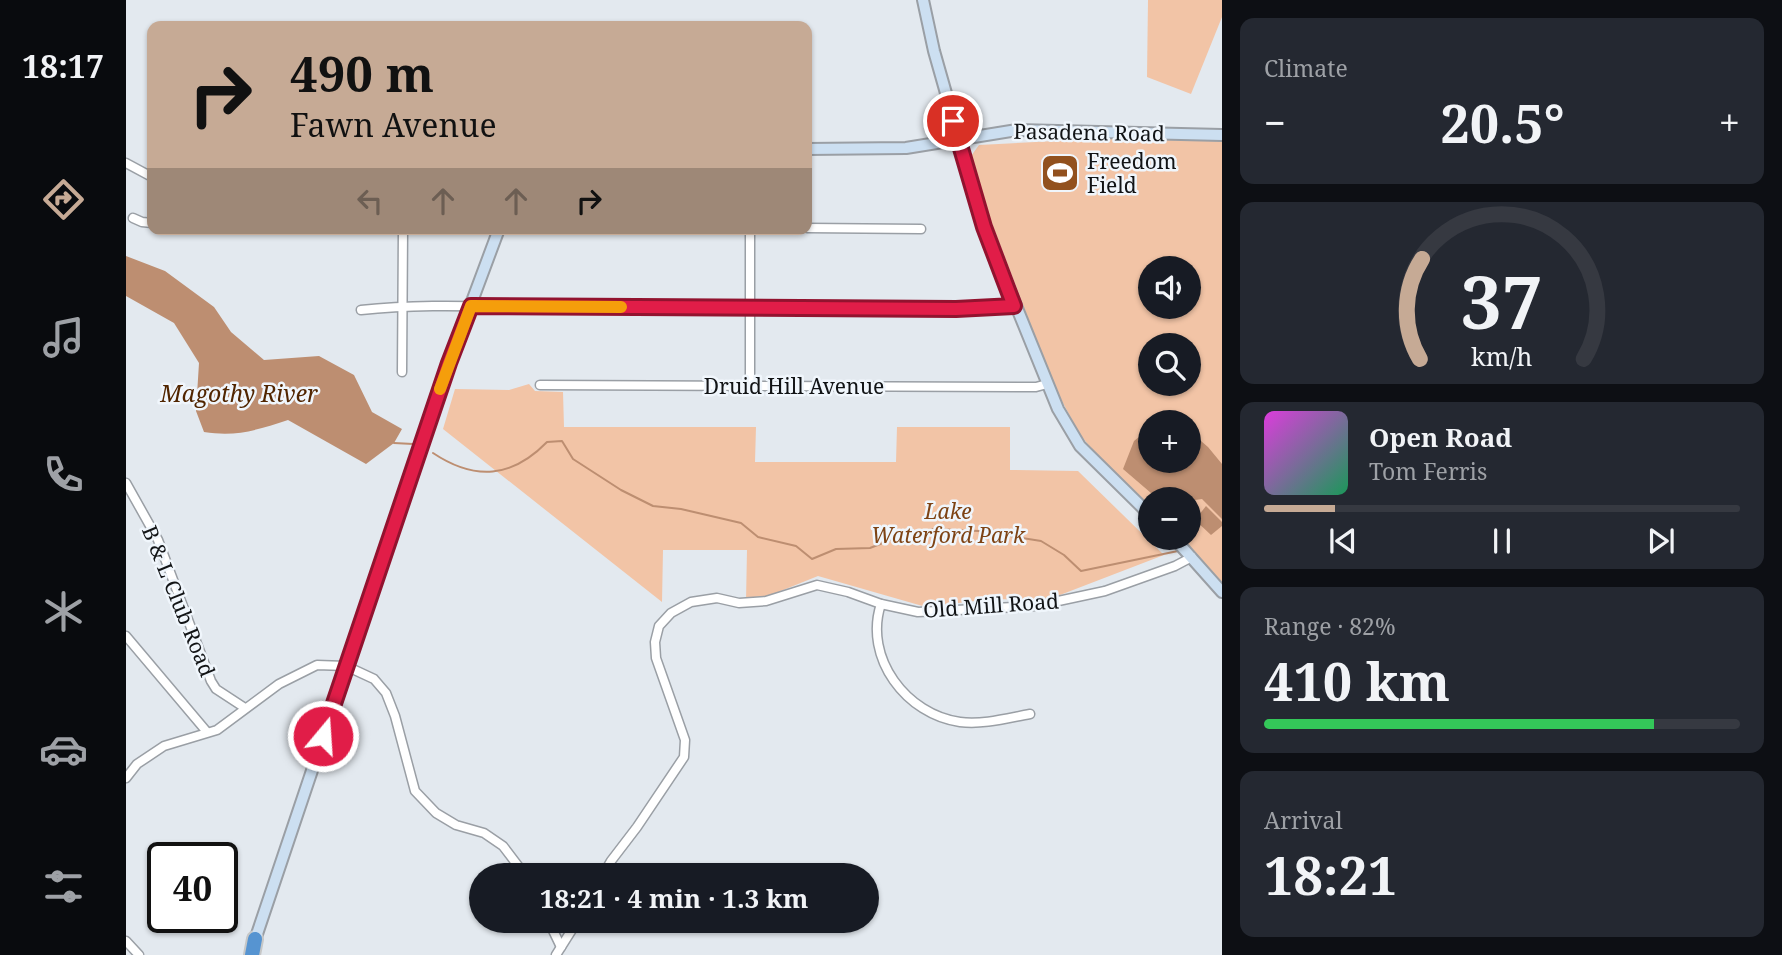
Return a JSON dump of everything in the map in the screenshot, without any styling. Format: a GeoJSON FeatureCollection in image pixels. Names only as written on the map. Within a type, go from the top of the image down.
{"type":"FeatureCollection","features":[{"type":"Feature","properties":{"kind":"highway"},"geometry":{"type":"LineString","coordinates":[[251,955],[255,939]]}},
{"type":"Feature","properties":{"kind":"main road"},"geometry":{"type":"LineString","coordinates":[[923,0],[934,51],[984,227],[1061,417],[1075,440],[1138,503]]}},
{"type":"Feature","properties":{"kind":"main road","name":"Pasadena Road"},"geometry":{"type":"LineString","coordinates":[[812,149],[906,148],[1002,131],[1030,129],[1222,135]]}},
{"type":"Feature","properties":{"kind":"main road"},"geometry":{"type":"LineString","coordinates":[[255,939],[449,363],[497,235]]}},
{"type":"Feature","properties":{"kind":"main road"},"geometry":{"type":"LineString","coordinates":[[1185,550],[1222,592]]}},
{"type":"Feature","properties":{"kind":"street"},"geometry":{"type":"LineString","coordinates":[[126,163],[147,174]]}},
{"type":"Feature","properties":{"kind":"street"},"geometry":{"type":"LineString","coordinates":[[133,218],[147,222]]}},
{"type":"Feature","properties":{"kind":"street"},"geometry":{"type":"LineString","coordinates":[[812,228],[921,229]]}},
{"type":"Feature","properties":{"kind":"street"},"geometry":{"type":"LineString","coordinates":[[402,372],[403,235]]}},
{"type":"Feature","properties":{"kind":"street"},"geometry":{"type":"LineString","coordinates":[[750,235],[750,386]]}},
{"type":"Feature","properties":{"kind":"street"},"geometry":{"type":"LineString","coordinates":[[361,310],[403,306],[956,309],[1014,306]]}},
{"type":"Feature","properties":{"kind":"street","name":"Druid Hill Avenue"},"geometry":{"type":"LineString","coordinates":[[540,385],[1036,387],[1047,384]]}},
{"type":"Feature","properties":{"kind":"street","name":"B & L Club Road"},"geometry":{"type":"LineString","coordinates":[[126,484],[158,540],[211,681],[216,689],[245,708]]}},
{"type":"Feature","properties":{"kind":"street","name":"Old Mill Road"},"geometry":{"type":"LineString","coordinates":[[610,863],[684,757],[685,740],[656,658],[655,642],[659,626],[671,613],[691,602],[718,598],[739,603],[766,601],[817,585],[918,612],[1035,606],[1105,591],[1175,566],[1192,557]]}},
{"type":"Feature","properties":{"kind":"street"},"geometry":{"type":"LineString","coordinates":[[881,604],[877,621],[881,656],[900,689],[919,707],[945,719],[967,723],[1030,714]]}},
{"type":"Feature","properties":{"kind":"street"},"geometry":{"type":"LineString","coordinates":[[126,636],[207,732]]}},
{"type":"Feature","properties":{"kind":"street"},"geometry":{"type":"LineString","coordinates":[[126,778],[137,764],[164,746],[217,730],[279,684],[317,666],[346,666],[374,679],[386,693],[395,716],[415,791],[436,813],[456,825],[484,833],[503,846],[515,863]]}},
{"type":"Feature","properties":{"kind":"street"},"geometry":{"type":"LineString","coordinates":[[553,933],[559,951]]}},
{"type":"Feature","properties":{"kind":"street"},"geometry":{"type":"LineString","coordinates":[[559,951],[570,933]]}},
{"type":"Feature","properties":{"kind":"street"},"geometry":{"type":"LineString","coordinates":[[126,942],[139,955]]}},
{"type":"Feature","properties":{"kind":"green space"},"geometry":{"type":"Polygon","coordinates":[[[1148,0],[1222,0],[1222,17],[1191,94],[1147,77],[1148,0]]]}},
{"type":"Feature","properties":{"kind":"green space"},"geometry":{"type":"Polygon","coordinates":[[[1055,136],[1222,141],[1222,582],[1193,550],[1201,550],[1201,487],[1138,487],[1138,497],[1105,466],[1079,433],[1055,388],[974,177],[976,174],[971,156],[979,145],[1055,141],[1055,136]]]}},
{"type":"Feature","properties":{"kind":"green space","name":"Lake Waterford Park"},"geometry":{"type":"Polygon","coordinates":[[[529,384],[535,391],[563,392],[564,427],[756,427],[755,462],[896,462],[897,427],[1010,427],[1010,470],[1078,471],[1138,530],[1138,550],[1159,550],[1164,555],[1047,600],[991,599],[926,607],[818,576],[756,601],[746,601],[747,550],[663,550],[662,602],[443,429],[455,389],[509,390],[529,384]]]}},
{"type":"Feature","properties":{"kind":"water","name":"Magothy River"},"geometry":{"type":"Polygon","coordinates":[[[126,256],[165,271],[214,307],[231,332],[264,360],[319,356],[354,375],[372,412],[402,429],[394,443],[366,464],[288,420],[237,433],[204,432],[196,411],[199,363],[174,323],[126,296],[126,256]]]}},
{"type":"Feature","properties":{"kind":"water"},"geometry":{"type":"Polygon","coordinates":[[[1138,438],[1138,473],[1201,473],[1201,441],[1208,447],[1222,464],[1222,519],[1201,499],[1201,487],[1144,487],[1123,469],[1134,441],[1138,438]]]}},
{"type":"Feature","properties":{"kind":"water"},"geometry":{"type":"Polygon","coordinates":[[[1206,506],[1222,522],[1222,526],[1211,535],[1201,526],[1201,512],[1206,506]]]}},
{"type":"Feature","properties":{"kind":"waterway","name":"Magothy River"},"geometry":{"type":"LineString","coordinates":[[433,453],[464,468],[493,472],[520,463],[547,442],[562,441],[573,459],[621,490],[653,506],[681,509],[741,523],[758,537],[796,546],[812,559],[836,549],[870,548],[898,537],[933,529],[979,531],[1041,541],[1064,555],[1081,571],[1178,551]]}},
{"type":"Feature","properties":{"kind":"waterway","name":"Magothy River"},"geometry":{"type":"LineString","coordinates":[[394,443],[413,444]]}},
{"type":"Feature","properties":{"kind":"slow traffic"},"geometry":{"type":"LineString","coordinates":[[440,389],[471,306],[621,307]]}},
{"type":"Feature","properties":{"kind":"place","name":"Freedom Field"},"geometry":{"type":"Point","coordinates":[1060,173]}},
{"type":"Feature","properties":{"kind":"route"},"geometry":{"type":"LineString","coordinates":[[323,736],[449,363],[471,306],[956,309],[1014,306],[984,227],[953,121]]}}]}
